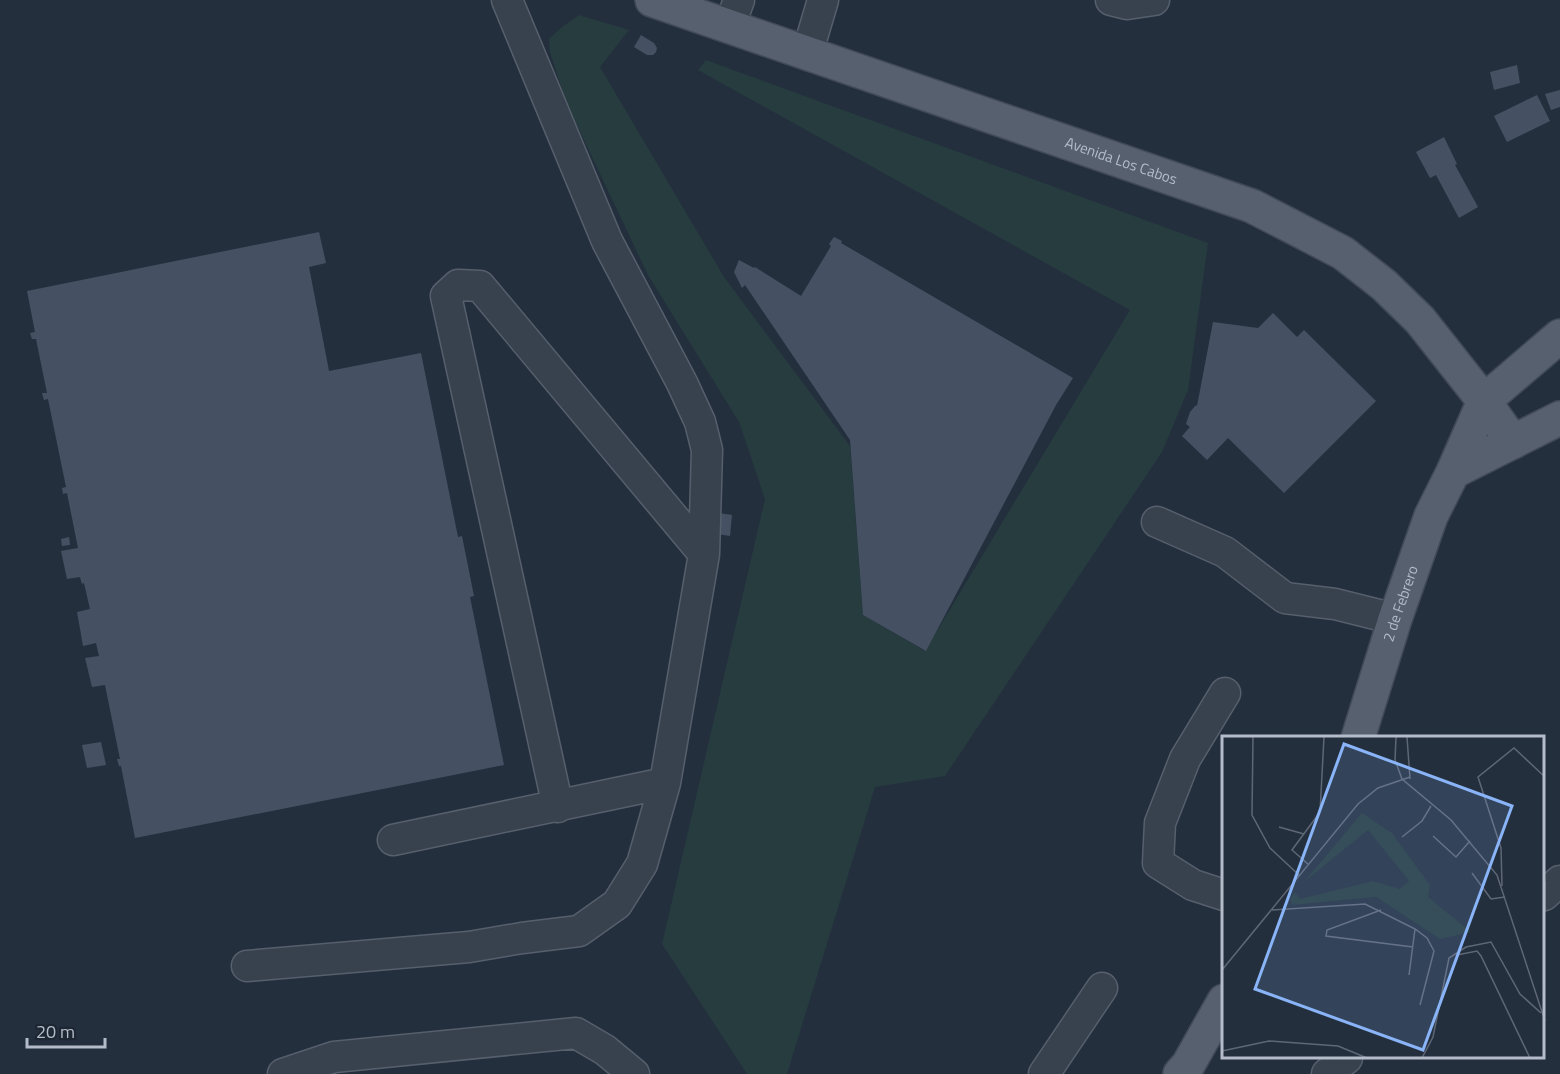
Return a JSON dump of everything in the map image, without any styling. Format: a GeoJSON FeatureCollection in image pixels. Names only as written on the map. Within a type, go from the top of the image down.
{"type":"FeatureCollection","features":[{"type":"Feature","properties":{"kind":"main road","name":"Avenida Los Cabos"},"geometry":{"type":"LineString","coordinates":[[652,0],[734,14],[807,54],[1252,206],[1344,254],[1384,285],[1420,320],[1513,442]]}},
{"type":"Feature","properties":{"kind":"main road"},"geometry":{"type":"LineString","coordinates":[[1484,401],[1560,336]]}},
{"type":"Feature","properties":{"kind":"main road","name":"2 de Febrero"},"geometry":{"type":"LineString","coordinates":[[1359,736],[1395,619],[1431,516],[1484,401]]}},
{"type":"Feature","properties":{"kind":"main road"},"geometry":{"type":"LineString","coordinates":[[1453,472],[1560,417]]}},
{"type":"Feature","properties":{"kind":"main road"},"geometry":{"type":"LineString","coordinates":[[1180,1074],[1188,1065],[1222,1005]]}},
{"type":"Feature","properties":{"kind":"lane"},"geometry":{"type":"LineString","coordinates":[[247,966],[469,947],[579,932],[617,904],[642,864],[665,783],[704,554],[707,450],[700,422],[682,383],[607,241],[507,0]]}},
{"type":"Feature","properties":{"kind":"lane"},"geometry":{"type":"LineString","coordinates":[[807,54],[823,0]]}},
{"type":"Feature","properties":{"kind":"lane"},"geometry":{"type":"LineString","coordinates":[[1112,0],[1127,4],[1155,0]]}},
{"type":"Feature","properties":{"kind":"lane"},"geometry":{"type":"LineString","coordinates":[[558,807],[446,296],[458,285],[480,286],[704,554]]}},
{"type":"Feature","properties":{"kind":"lane"},"geometry":{"type":"LineString","coordinates":[[1157,522],[1226,552],[1285,598],[1335,604],[1395,619]]}},
{"type":"Feature","properties":{"kind":"lane"},"geometry":{"type":"LineString","coordinates":[[1222,894],[1193,885],[1158,863],[1160,823],[1185,759],[1225,693]]}},
{"type":"Feature","properties":{"kind":"lane"},"geometry":{"type":"LineString","coordinates":[[393,840],[665,783]]}},
{"type":"Feature","properties":{"kind":"lane"},"geometry":{"type":"LineString","coordinates":[[1545,894],[1560,881]]}},
{"type":"Feature","properties":{"kind":"lane"},"geometry":{"type":"LineString","coordinates":[[1044,1074],[1102,988]]}},
{"type":"Feature","properties":{"kind":"lane"},"geometry":{"type":"LineString","coordinates":[[576,1033],[609,1074]]}},
{"type":"Feature","properties":{"kind":"lane"},"geometry":{"type":"LineString","coordinates":[[283,1074],[334,1057],[576,1033],[605,1050],[634,1074]]}},
{"type":"Feature","properties":{"kind":"lane"},"geometry":{"type":"LineString","coordinates":[[1327,1074],[1346,1059]]}},
{"type":"Feature","properties":{"kind":"green space"},"geometry":{"type":"Polygon","coordinates":[[[579,15],[629,30],[600,67],[724,277],[850,446],[863,615],[925,651],[1130,310],[698,70],[706,60],[1208,243],[1188,390],[1162,452],[945,776],[875,787],[787,1074],[747,1074],[662,944],[765,499],[739,422],[648,275],[566,102],[550,52],[549,39],[579,15]]]}},
{"type":"Feature","properties":{"kind":"building"},"geometry":{"type":"Polygon","coordinates":[[[641,35],[654,43],[657,48],[653,55],[647,55],[634,47],[641,35]]]}},
{"type":"Feature","properties":{"kind":"building"},"geometry":{"type":"Polygon","coordinates":[[[1517,65],[1520,83],[1494,90],[1490,72],[1517,65]]]}},
{"type":"Feature","properties":{"kind":"building"},"geometry":{"type":"Polygon","coordinates":[[[1560,90],[1560,107],[1551,110],[1545,94],[1560,90]]]}},
{"type":"Feature","properties":{"kind":"building"},"geometry":{"type":"Polygon","coordinates":[[[1537,95],[1550,121],[1507,142],[1494,116],[1537,95]]]}},
{"type":"Feature","properties":{"kind":"building"},"geometry":{"type":"Polygon","coordinates":[[[1444,137],[1457,164],[1455,165],[1478,207],[1459,218],[1436,175],[1430,178],[1416,152],[1444,137]]]}},
{"type":"Feature","properties":{"kind":"building"},"geometry":{"type":"Polygon","coordinates":[[[319,232],[326,263],[309,267],[329,371],[421,353],[458,537],[462,536],[474,596],[470,597],[504,765],[135,838],[121,766],[117,759],[120,759],[105,685],[92,687],[85,658],[99,656],[96,643],[83,646],[77,612],[90,609],[84,583],[82,584],[80,577],[67,579],[61,551],[78,548],[67,493],[63,494],[62,488],[66,487],[48,399],[44,400],[42,393],[47,393],[36,339],[32,339],[30,333],[35,332],[27,291],[319,232]]]}},
{"type":"Feature","properties":{"kind":"building"},"geometry":{"type":"Polygon","coordinates":[[[834,237],[1073,378],[1056,405],[926,651],[863,615],[850,440],[745,285],[742,288],[734,272],[739,260],[755,267],[801,296],[834,237]]]}},
{"type":"Feature","properties":{"kind":"building"},"geometry":{"type":"Polygon","coordinates":[[[1273,313],[1297,337],[1304,330],[1376,401],[1284,493],[1228,438],[1207,460],[1182,436],[1190,427],[1186,424],[1190,412],[1197,406],[1213,322],[1258,328],[1273,313]]]}},
{"type":"Feature","properties":{"kind":"building"},"geometry":{"type":"Polygon","coordinates":[[[719,513],[732,515],[730,536],[717,534],[719,513]]]}},
{"type":"Feature","properties":{"kind":"building"},"geometry":{"type":"Polygon","coordinates":[[[69,537],[70,545],[62,546],[61,539],[69,537]]]}},
{"type":"Feature","properties":{"kind":"building"},"geometry":{"type":"Polygon","coordinates":[[[101,742],[106,765],[87,768],[82,745],[101,742]]]}}]}
